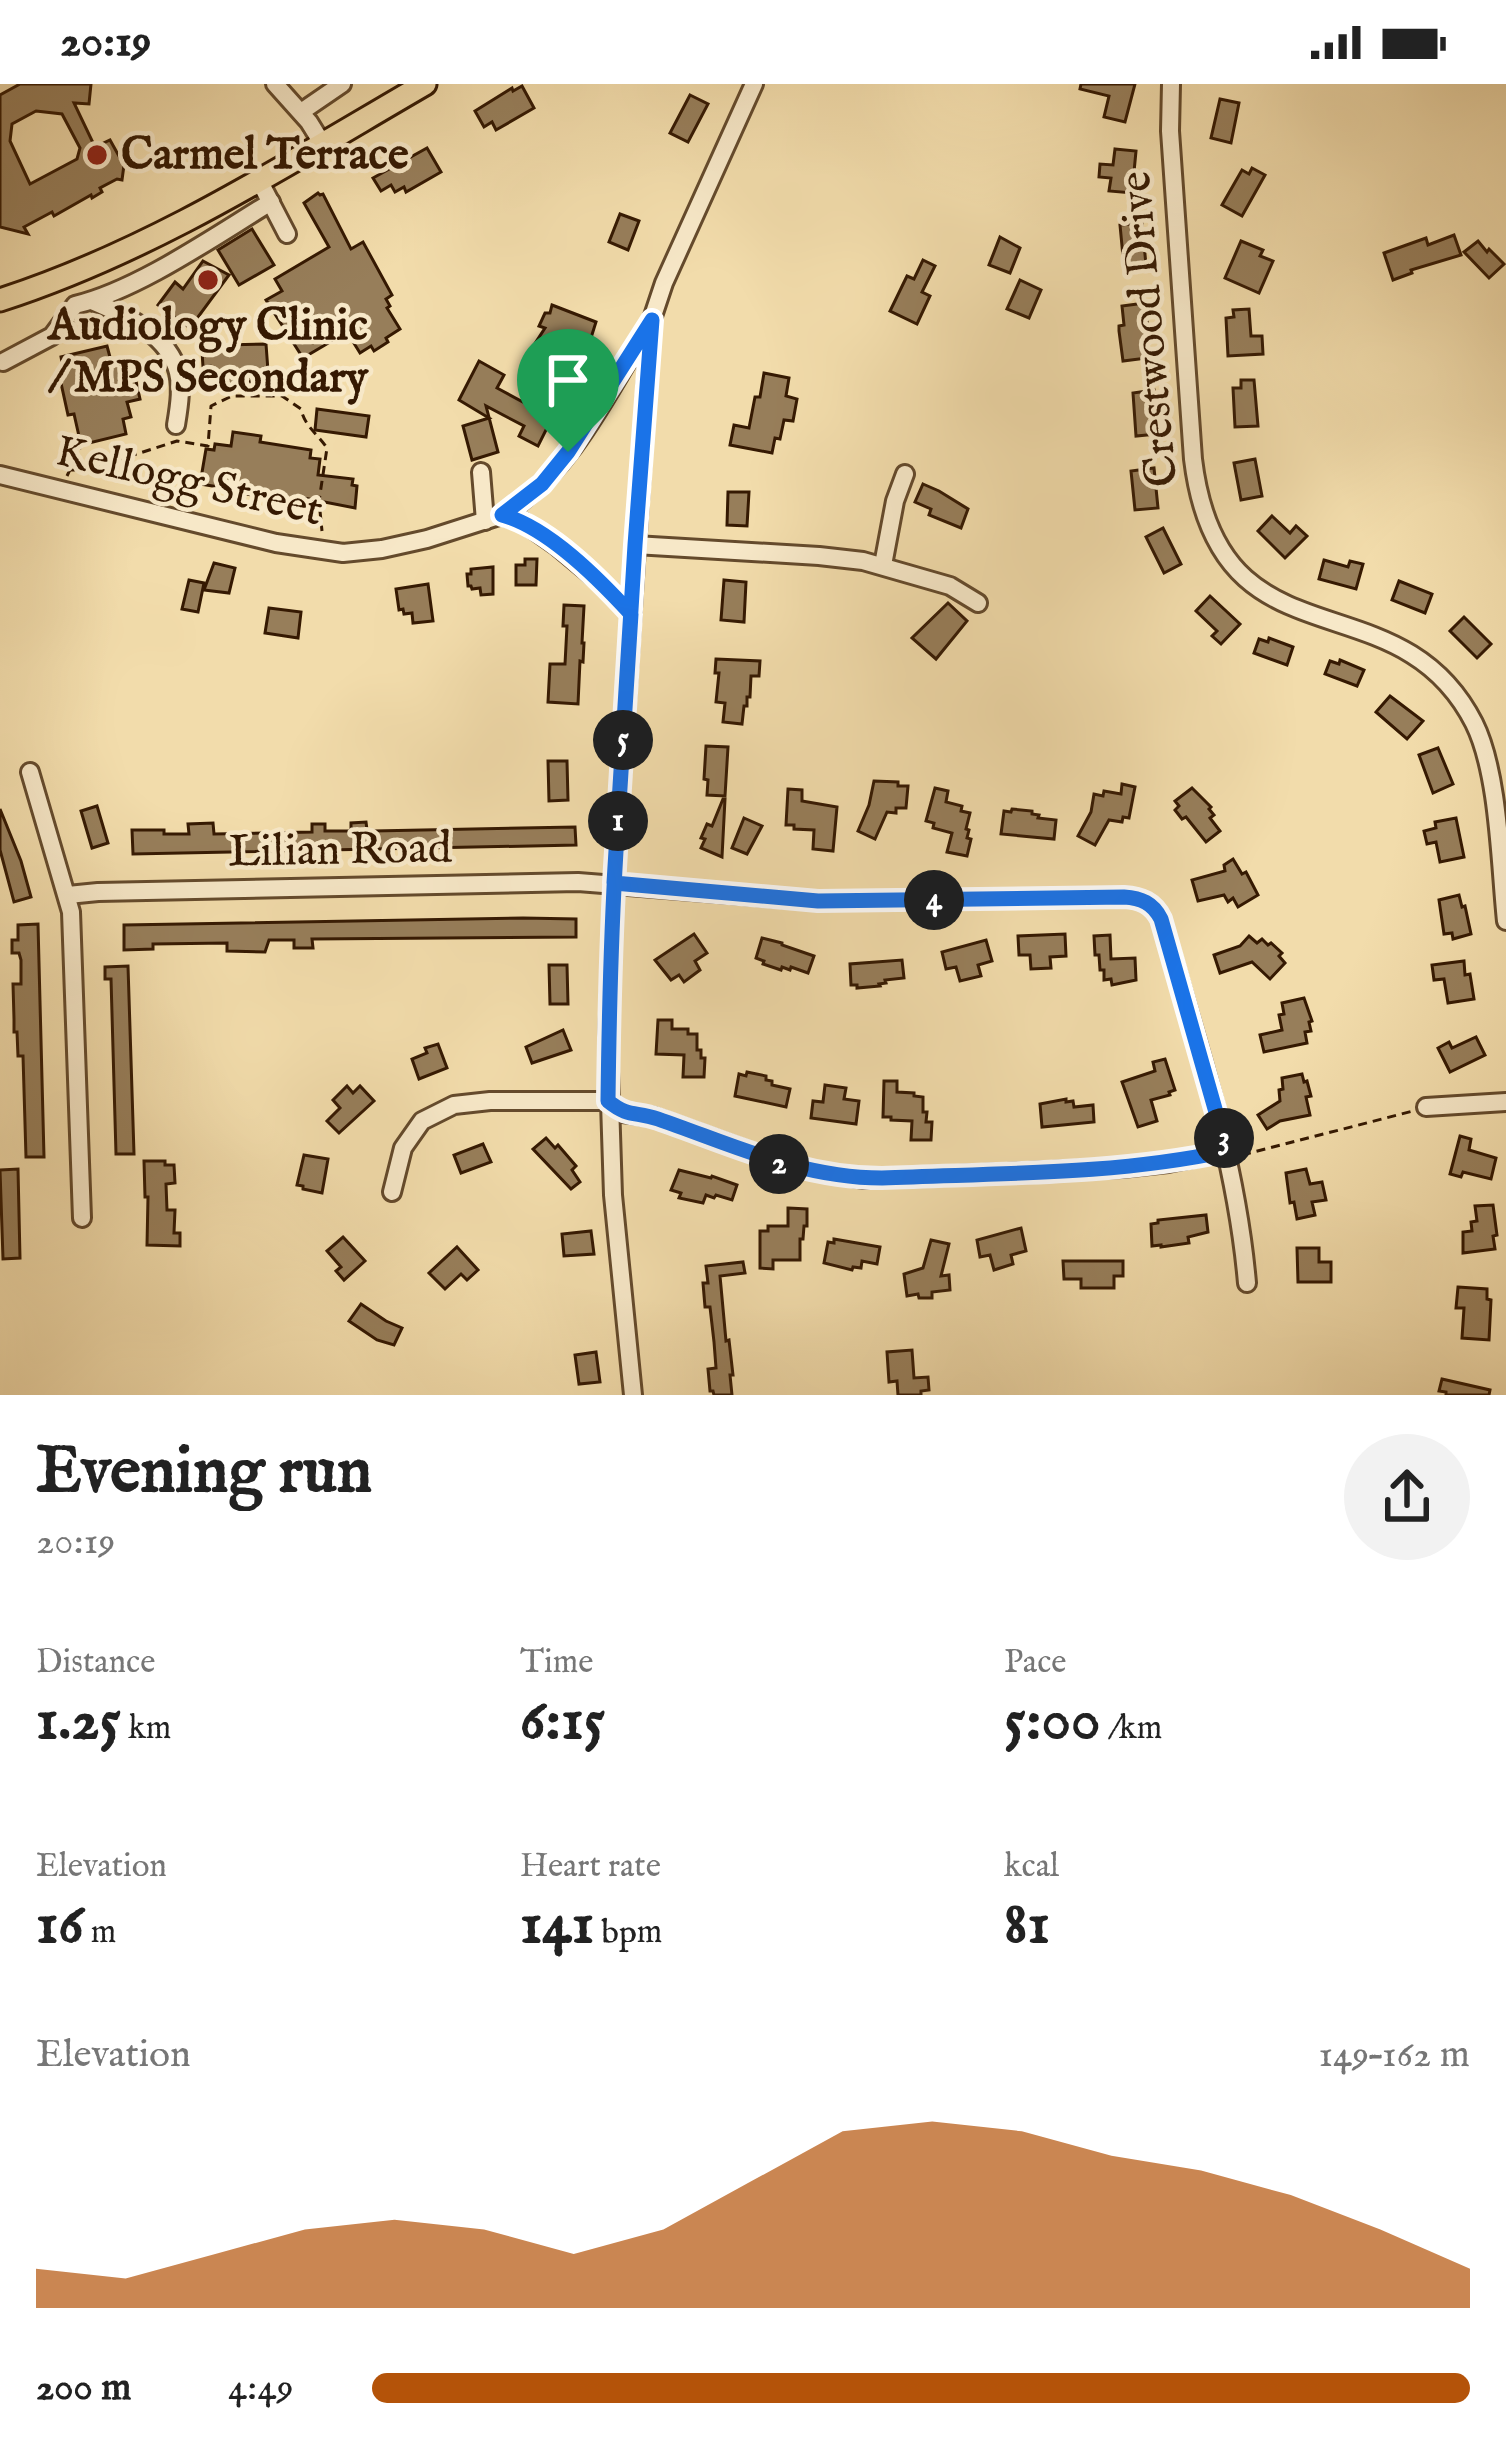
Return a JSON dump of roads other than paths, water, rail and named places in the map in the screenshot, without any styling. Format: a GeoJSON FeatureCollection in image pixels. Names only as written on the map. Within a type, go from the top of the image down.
{"type":"FeatureCollection","features":[{"type":"Feature","properties":{"kind":"main road"},"geometry":{"type":"LineString","coordinates":[[0,300],[129,250],[425,84]]}},
{"type":"Feature","properties":{"kind":"street"},"geometry":{"type":"LineString","coordinates":[[275,84],[322,143]]}},
{"type":"Feature","properties":{"kind":"street"},"geometry":{"type":"LineString","coordinates":[[301,112],[342,84]]}},
{"type":"Feature","properties":{"kind":"street"},"geometry":{"type":"LineString","coordinates":[[633,1395],[615,1226],[608,1101],[614,883],[652,320],[671,265],[754,84]]}},
{"type":"Feature","properties":{"kind":"street","name":"Crestwood Drive"},"geometry":{"type":"LineString","coordinates":[[1172,84],[1170,130],[1193,459],[1208,526],[1235,571],[1261,592],[1292,609],[1379,636],[1428,667],[1453,692],[1474,724],[1487,758],[1506,921]]}},
{"type":"Feature","properties":{"kind":"street"},"geometry":{"type":"LineString","coordinates":[[259,180],[287,235]]}},
{"type":"Feature","properties":{"kind":"street"},"geometry":{"type":"LineString","coordinates":[[3,362],[52,336],[84,303],[166,265],[271,202]]}},
{"type":"Feature","properties":{"kind":"street"},"geometry":{"type":"LineString","coordinates":[[51,284],[84,303],[127,316],[159,340],[176,366],[180,398],[176,425]]}},
{"type":"Feature","properties":{"kind":"street","name":"Kellogg Street"},"geometry":{"type":"LineString","coordinates":[[0,475],[276,543],[321,551],[382,549],[494,518],[528,497],[583,431],[652,320]]}},
{"type":"Feature","properties":{"kind":"street"},"geometry":{"type":"LineString","coordinates":[[481,472],[494,518],[523,522],[599,581],[631,614]]}},
{"type":"Feature","properties":{"kind":"street"},"geometry":{"type":"LineString","coordinates":[[883,565],[905,474]]}},
{"type":"Feature","properties":{"kind":"street"},"geometry":{"type":"LineString","coordinates":[[635,545],[819,556],[883,565],[950,586],[978,603]]}},
{"type":"Feature","properties":{"kind":"street"},"geometry":{"type":"LineString","coordinates":[[30,772],[68,895],[73,932],[82,1218]]}},
{"type":"Feature","properties":{"kind":"street","name":"Lilian Road"},"geometry":{"type":"LineString","coordinates":[[68,895],[614,883],[818,901],[1134,898],[1152,905],[1161,919],[1228,1155]]}},
{"type":"Feature","properties":{"kind":"street"},"geometry":{"type":"LineString","coordinates":[[392,1192],[411,1133],[422,1121],[454,1106],[490,1101],[608,1101],[623,1113],[654,1118],[769,1160],[843,1177],[1122,1168],[1228,1155],[1247,1283]]}},
{"type":"Feature","properties":{"kind":"street"},"geometry":{"type":"LineString","coordinates":[[1426,1107],[1506,1102]]}},
{"type":"Feature","properties":{"kind":"place","name":"Carmel Terrace"},"geometry":{"type":"Point","coordinates":[97,155]}},
{"type":"Feature","properties":{"kind":"place","name":"Audiology Clinic / MPS Secondary"},"geometry":{"type":"Point","coordinates":[208,280]}}]}
